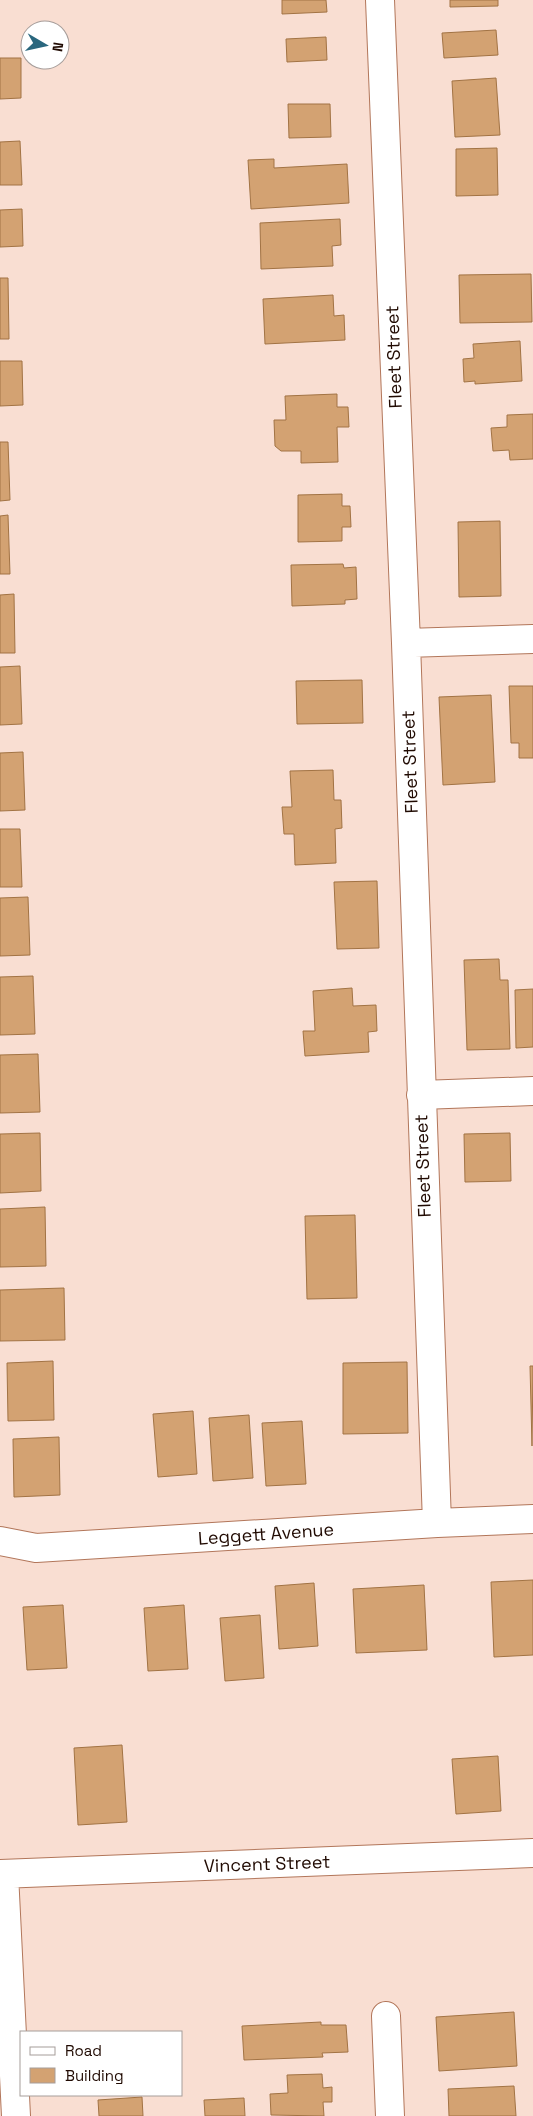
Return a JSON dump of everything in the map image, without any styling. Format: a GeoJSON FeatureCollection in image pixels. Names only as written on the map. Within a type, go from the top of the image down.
{"type":"FeatureCollection","features":[{"type":"Feature","properties":{"kind":"street","name":"Fleet Street"},"geometry":{"type":"LineString","coordinates":[[380,0],[406,643],[437,1523]]}},
{"type":"Feature","properties":{"kind":"street"},"geometry":{"type":"LineString","coordinates":[[406,643],[533,639]]}},
{"type":"Feature","properties":{"kind":"street"},"geometry":{"type":"LineString","coordinates":[[421,1095],[533,1091]]}},
{"type":"Feature","properties":{"kind":"street","name":"Leggett Avenue"},"geometry":{"type":"LineString","coordinates":[[0,1541],[36,1548],[437,1523],[533,1520]]}},
{"type":"Feature","properties":{"kind":"street","name":"Vincent Street"},"geometry":{"type":"LineString","coordinates":[[2,1874],[533,1853]]}},
{"type":"Feature","properties":{"kind":"street"},"geometry":{"type":"LineString","coordinates":[[2,1874],[16,2116]]}},
{"type":"Feature","properties":{"kind":"street"},"geometry":{"type":"LineString","coordinates":[[386,2016],[390,2116]]}},
{"type":"Feature","properties":{"kind":"building"},"geometry":{"type":"Polygon","coordinates":[[[282,0],[326,0],[327,12],[282,14],[282,0]]]}},
{"type":"Feature","properties":{"kind":"building"},"geometry":{"type":"Polygon","coordinates":[[[450,0],[498,0],[498,6],[450,7],[450,0]]]}},
{"type":"Feature","properties":{"kind":"building"},"geometry":{"type":"Polygon","coordinates":[[[496,30],[498,55],[444,58],[442,33],[496,30]]]}},
{"type":"Feature","properties":{"kind":"building"},"geometry":{"type":"Polygon","coordinates":[[[326,37],[327,60],[287,62],[286,39],[326,37]]]}},
{"type":"Feature","properties":{"kind":"building"},"geometry":{"type":"Polygon","coordinates":[[[0,58],[20,58],[21,98],[0,99],[0,58]]]}},
{"type":"Feature","properties":{"kind":"building"},"geometry":{"type":"Polygon","coordinates":[[[496,78],[500,135],[455,137],[452,81],[496,78]]]}},
{"type":"Feature","properties":{"kind":"building"},"geometry":{"type":"Polygon","coordinates":[[[288,104],[330,104],[331,137],[289,138],[288,104]]]}},
{"type":"Feature","properties":{"kind":"building"},"geometry":{"type":"Polygon","coordinates":[[[20,141],[22,185],[0,185],[0,142],[20,141]]]}},
{"type":"Feature","properties":{"kind":"building"},"geometry":{"type":"Polygon","coordinates":[[[497,148],[498,195],[456,196],[456,149],[497,148]]]}},
{"type":"Feature","properties":{"kind":"building"},"geometry":{"type":"Polygon","coordinates":[[[274,159],[274,168],[347,164],[349,203],[251,209],[248,160],[274,159]]]}},
{"type":"Feature","properties":{"kind":"building"},"geometry":{"type":"Polygon","coordinates":[[[22,209],[23,246],[0,247],[0,210],[22,209]]]}},
{"type":"Feature","properties":{"kind":"building"},"geometry":{"type":"Polygon","coordinates":[[[340,219],[341,245],[332,246],[333,266],[261,269],[260,223],[340,219]]]}},
{"type":"Feature","properties":{"kind":"building"},"geometry":{"type":"Polygon","coordinates":[[[531,274],[532,322],[460,323],[459,275],[531,274]]]}},
{"type":"Feature","properties":{"kind":"building"},"geometry":{"type":"Polygon","coordinates":[[[0,278],[8,278],[9,339],[0,339],[0,278]]]}},
{"type":"Feature","properties":{"kind":"building"},"geometry":{"type":"Polygon","coordinates":[[[333,295],[334,316],[344,315],[345,340],[265,344],[263,299],[333,295]]]}},
{"type":"Feature","properties":{"kind":"building"},"geometry":{"type":"Polygon","coordinates":[[[520,341],[522,381],[475,384],[475,381],[464,382],[463,359],[474,358],[473,344],[520,341]]]}},
{"type":"Feature","properties":{"kind":"building"},"geometry":{"type":"Polygon","coordinates":[[[0,361],[22,361],[23,405],[0,406],[0,361]]]}},
{"type":"Feature","properties":{"kind":"building"},"geometry":{"type":"Polygon","coordinates":[[[337,394],[337,407],[348,407],[349,427],[337,427],[338,462],[301,463],[301,451],[281,451],[275,446],[274,420],[286,420],[285,396],[337,394]]]}},
{"type":"Feature","properties":{"kind":"building"},"geometry":{"type":"Polygon","coordinates":[[[533,414],[533,459],[510,460],[509,450],[493,451],[491,428],[507,427],[507,415],[533,414]]]}},
{"type":"Feature","properties":{"kind":"building"},"geometry":{"type":"Polygon","coordinates":[[[0,442],[8,442],[10,500],[0,501],[0,442]]]}},
{"type":"Feature","properties":{"kind":"building"},"geometry":{"type":"Polygon","coordinates":[[[342,494],[342,506],[350,506],[351,527],[342,527],[342,541],[298,542],[298,495],[342,494]]]}},
{"type":"Feature","properties":{"kind":"building"},"geometry":{"type":"Polygon","coordinates":[[[8,515],[10,574],[0,574],[0,516],[8,515]]]}},
{"type":"Feature","properties":{"kind":"building"},"geometry":{"type":"Polygon","coordinates":[[[500,521],[501,596],[459,597],[458,522],[500,521]]]}},
{"type":"Feature","properties":{"kind":"building"},"geometry":{"type":"Polygon","coordinates":[[[343,564],[344,568],[356,567],[357,599],[345,600],[345,604],[292,606],[291,565],[343,564]]]}},
{"type":"Feature","properties":{"kind":"building"},"geometry":{"type":"Polygon","coordinates":[[[14,594],[15,653],[0,653],[0,595],[14,594]]]}},
{"type":"Feature","properties":{"kind":"building"},"geometry":{"type":"Polygon","coordinates":[[[20,666],[22,724],[0,725],[0,667],[20,666]]]}},
{"type":"Feature","properties":{"kind":"building"},"geometry":{"type":"Polygon","coordinates":[[[362,680],[363,723],[297,724],[296,681],[362,680]]]}},
{"type":"Feature","properties":{"kind":"building"},"geometry":{"type":"Polygon","coordinates":[[[509,686],[533,686],[533,758],[519,758],[519,743],[511,743],[509,686]]]}},
{"type":"Feature","properties":{"kind":"building"},"geometry":{"type":"Polygon","coordinates":[[[491,695],[495,782],[443,785],[439,697],[491,695]]]}},
{"type":"Feature","properties":{"kind":"building"},"geometry":{"type":"Polygon","coordinates":[[[23,752],[25,810],[0,811],[0,753],[23,752]]]}},
{"type":"Feature","properties":{"kind":"building"},"geometry":{"type":"Polygon","coordinates":[[[333,770],[334,800],[341,800],[342,828],[335,829],[336,863],[295,865],[294,834],[284,834],[282,807],[292,807],[290,771],[333,770]]]}},
{"type":"Feature","properties":{"kind":"building"},"geometry":{"type":"Polygon","coordinates":[[[0,829],[20,829],[22,887],[0,887],[0,829]]]}},
{"type":"Feature","properties":{"kind":"building"},"geometry":{"type":"Polygon","coordinates":[[[377,881],[379,948],[337,949],[334,882],[377,881]]]}},
{"type":"Feature","properties":{"kind":"building"},"geometry":{"type":"Polygon","coordinates":[[[28,897],[30,955],[0,956],[0,898],[28,897]]]}},
{"type":"Feature","properties":{"kind":"building"},"geometry":{"type":"Polygon","coordinates":[[[499,959],[500,980],[508,980],[510,1049],[467,1050],[464,960],[499,959]]]}},
{"type":"Feature","properties":{"kind":"building"},"geometry":{"type":"Polygon","coordinates":[[[33,976],[35,1034],[0,1035],[0,977],[33,976]]]}},
{"type":"Feature","properties":{"kind":"building"},"geometry":{"type":"Polygon","coordinates":[[[352,988],[353,1006],[376,1005],[377,1031],[368,1032],[369,1052],[305,1056],[303,1031],[315,1031],[313,991],[352,988]]]}},
{"type":"Feature","properties":{"kind":"building"},"geometry":{"type":"Polygon","coordinates":[[[533,989],[533,1047],[516,1048],[515,990],[533,989]]]}},
{"type":"Feature","properties":{"kind":"building"},"geometry":{"type":"Polygon","coordinates":[[[38,1054],[40,1112],[0,1113],[0,1055],[38,1054]]]}},
{"type":"Feature","properties":{"kind":"building"},"geometry":{"type":"Polygon","coordinates":[[[40,1133],[41,1191],[0,1193],[0,1134],[40,1133]]]}},
{"type":"Feature","properties":{"kind":"building"},"geometry":{"type":"Polygon","coordinates":[[[510,1133],[511,1181],[465,1182],[464,1134],[510,1133]]]}},
{"type":"Feature","properties":{"kind":"building"},"geometry":{"type":"Polygon","coordinates":[[[45,1207],[46,1266],[0,1267],[0,1209],[45,1207]]]}},
{"type":"Feature","properties":{"kind":"building"},"geometry":{"type":"Polygon","coordinates":[[[355,1215],[357,1298],[307,1299],[305,1216],[355,1215]]]}},
{"type":"Feature","properties":{"kind":"building"},"geometry":{"type":"Polygon","coordinates":[[[64,1288],[65,1340],[0,1341],[0,1290],[64,1288]]]}},
{"type":"Feature","properties":{"kind":"building"},"geometry":{"type":"Polygon","coordinates":[[[53,1361],[54,1420],[8,1421],[7,1363],[53,1361]]]}},
{"type":"Feature","properties":{"kind":"building"},"geometry":{"type":"Polygon","coordinates":[[[407,1362],[408,1433],[343,1434],[343,1363],[407,1362]]]}},
{"type":"Feature","properties":{"kind":"building"},"geometry":{"type":"Polygon","coordinates":[[[530,1366],[533,1366],[532,1446],[530,1366]]]}},
{"type":"Feature","properties":{"kind":"building"},"geometry":{"type":"Polygon","coordinates":[[[193,1411],[197,1474],[158,1477],[153,1414],[193,1411]]]}},
{"type":"Feature","properties":{"kind":"building"},"geometry":{"type":"Polygon","coordinates":[[[249,1415],[253,1478],[213,1481],[209,1418],[249,1415]]]}},
{"type":"Feature","properties":{"kind":"building"},"geometry":{"type":"Polygon","coordinates":[[[302,1421],[306,1484],[266,1486],[262,1423],[302,1421]]]}},
{"type":"Feature","properties":{"kind":"building"},"geometry":{"type":"Polygon","coordinates":[[[59,1437],[60,1495],[14,1497],[13,1439],[59,1437]]]}},
{"type":"Feature","properties":{"kind":"building"},"geometry":{"type":"Polygon","coordinates":[[[533,1580],[533,1655],[494,1657],[491,1582],[533,1580]]]}},
{"type":"Feature","properties":{"kind":"building"},"geometry":{"type":"Polygon","coordinates":[[[314,1583],[318,1646],[279,1649],[275,1586],[314,1583]]]}},
{"type":"Feature","properties":{"kind":"building"},"geometry":{"type":"Polygon","coordinates":[[[424,1585],[427,1650],[356,1653],[353,1589],[424,1585]]]}},
{"type":"Feature","properties":{"kind":"building"},"geometry":{"type":"Polygon","coordinates":[[[63,1605],[67,1668],[27,1670],[23,1607],[63,1605]]]}},
{"type":"Feature","properties":{"kind":"building"},"geometry":{"type":"Polygon","coordinates":[[[184,1605],[188,1669],[148,1671],[144,1608],[184,1605]]]}},
{"type":"Feature","properties":{"kind":"building"},"geometry":{"type":"Polygon","coordinates":[[[260,1615],[264,1678],[225,1681],[220,1618],[260,1615]]]}},
{"type":"Feature","properties":{"kind":"building"},"geometry":{"type":"Polygon","coordinates":[[[122,1745],[127,1822],[78,1825],[74,1748],[122,1745]]]}},
{"type":"Feature","properties":{"kind":"building"},"geometry":{"type":"Polygon","coordinates":[[[498,1756],[501,1811],[456,1814],[452,1759],[498,1756]]]}},
{"type":"Feature","properties":{"kind":"building"},"geometry":{"type":"Polygon","coordinates":[[[514,2012],[517,2066],[439,2071],[436,2017],[514,2012]]]}},
{"type":"Feature","properties":{"kind":"building"},"geometry":{"type":"Polygon","coordinates":[[[321,2022],[321,2025],[346,2025],[348,2052],[322,2053],[323,2057],[244,2060],[242,2026],[321,2022]]]}},
{"type":"Feature","properties":{"kind":"building"},"geometry":{"type":"Polygon","coordinates":[[[322,2074],[323,2088],[332,2087],[332,2102],[323,2102],[324,2116],[271,2115],[270,2094],[288,2093],[287,2075],[322,2074]]]}},
{"type":"Feature","properties":{"kind":"building"},"geometry":{"type":"Polygon","coordinates":[[[514,2086],[516,2116],[449,2116],[448,2089],[514,2086]]]}},
{"type":"Feature","properties":{"kind":"building"},"geometry":{"type":"Polygon","coordinates":[[[142,2097],[143,2116],[99,2116],[98,2100],[142,2097]]]}},
{"type":"Feature","properties":{"kind":"building"},"geometry":{"type":"Polygon","coordinates":[[[244,2098],[245,2116],[205,2116],[204,2100],[244,2098]]]}}]}
